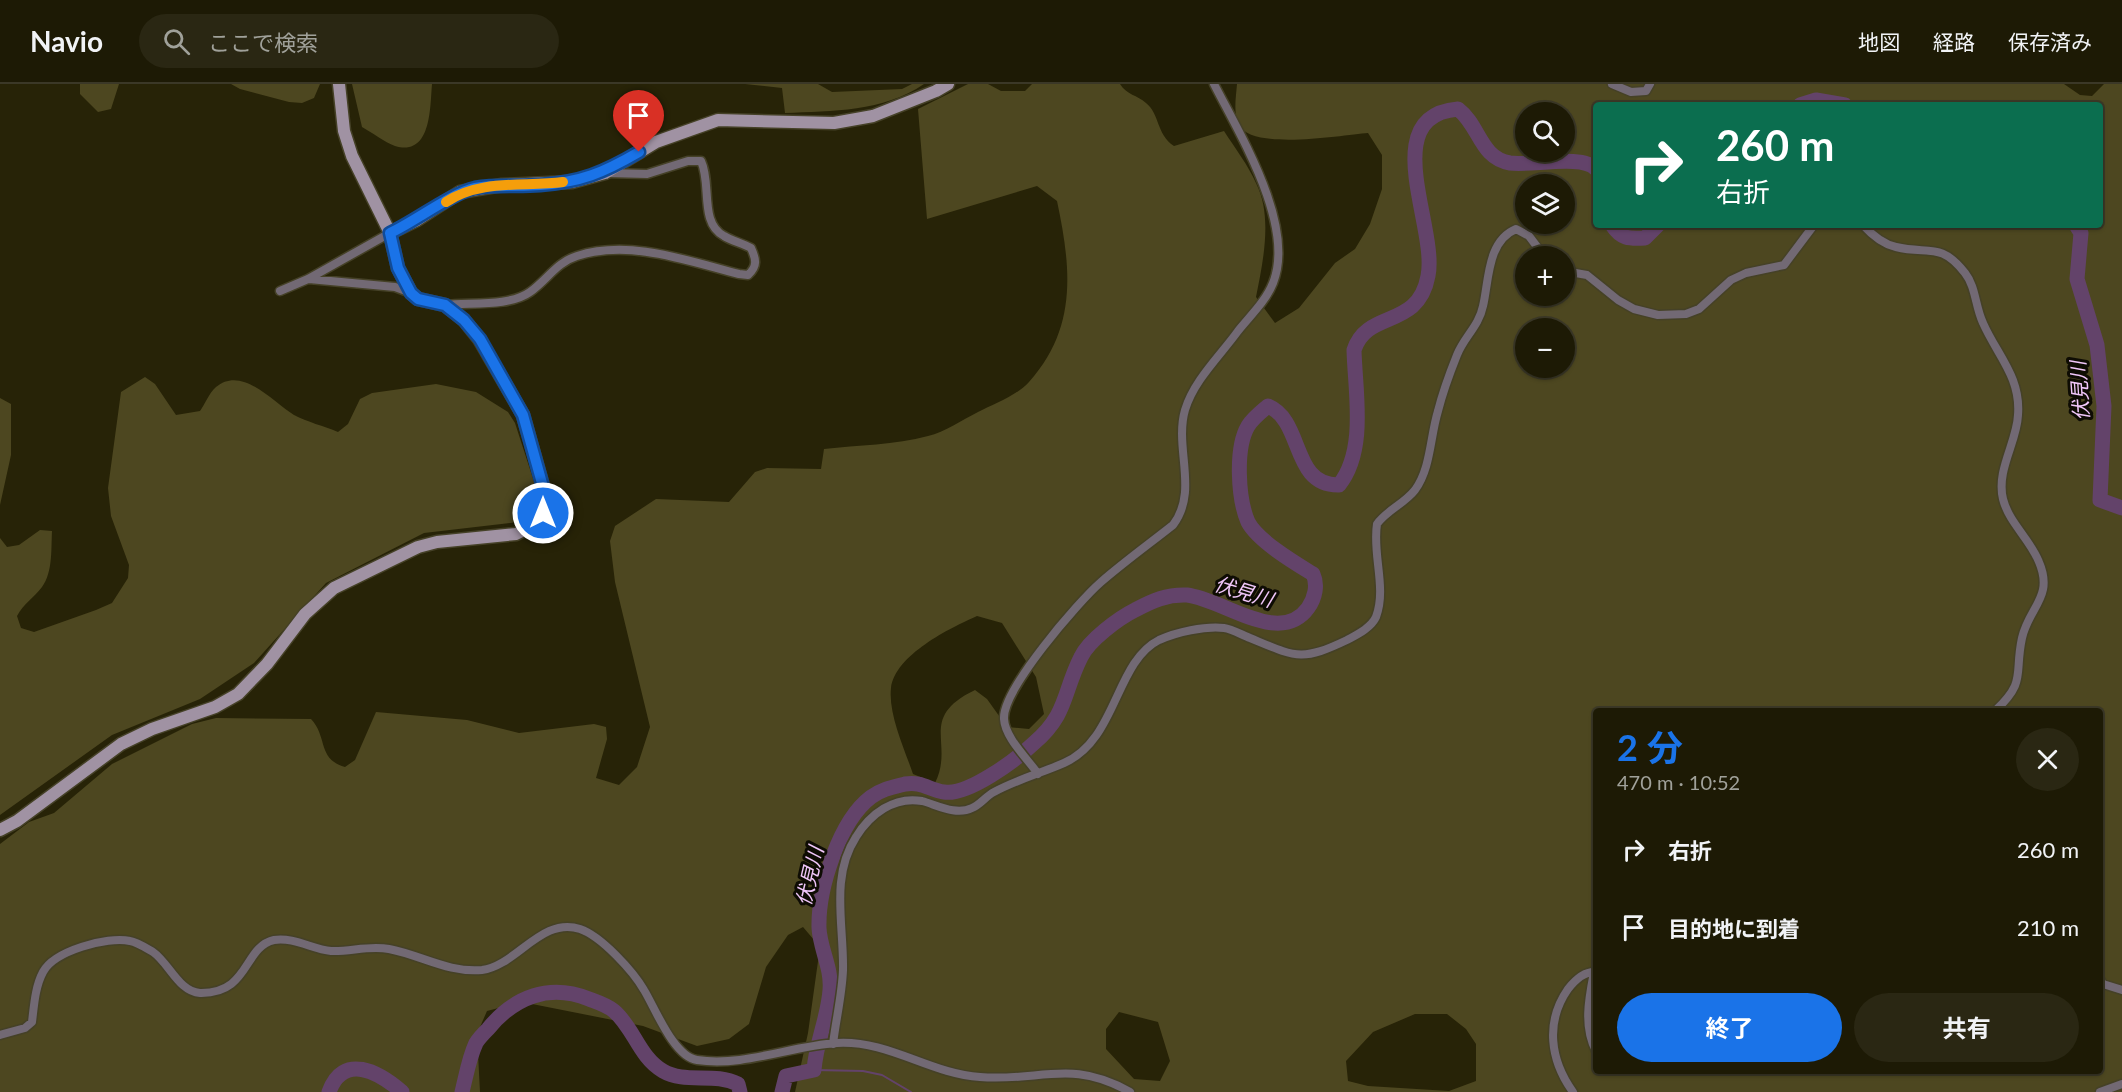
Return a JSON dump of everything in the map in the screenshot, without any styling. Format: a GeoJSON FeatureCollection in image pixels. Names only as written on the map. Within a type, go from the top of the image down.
{"type":"FeatureCollection","features":[{"type":"Feature","properties":{"kind":"street"},"geometry":{"type":"LineString","coordinates":[[339,84],[344,131],[352,156],[390,233],[398,268],[411,293]]}},
{"type":"Feature","properties":{"kind":"street"},"geometry":{"type":"LineString","coordinates":[[280,291],[308,279],[468,190],[572,182],[605,173],[656,142],[718,120],[834,123],[873,116],[948,84]]}},
{"type":"Feature","properties":{"kind":"street"},"geometry":{"type":"LineString","coordinates":[[1038,774],[1011,736],[1004,720],[1006,708],[1031,663],[1067,617],[1100,583],[1173,525],[1180,516],[1186,496],[1183,421],[1186,408],[1198,382],[1214,365],[1273,282],[1278,256],[1275,218],[1266,191],[1214,84]]}},
{"type":"Feature","properties":{"kind":"street"},"geometry":{"type":"LineString","coordinates":[[1612,84],[1631,92],[1646,91],[1650,84]]}},
{"type":"Feature","properties":{"kind":"street"},"geometry":{"type":"LineString","coordinates":[[308,279],[395,287],[411,293],[418,299],[445,305],[519,298],[531,291],[562,263],[595,251],[657,253],[748,275],[754,270],[756,258],[751,248],[724,236],[714,228],[709,217],[706,169],[701,161],[688,161],[647,174],[605,173]]}},
{"type":"Feature","properties":{"kind":"street"},"geometry":{"type":"LineString","coordinates":[[1575,273],[1587,275],[1618,300],[1634,309],[1658,315],[1686,314],[1699,309],[1731,280],[1746,273],[1784,265],[1812,228]]}},
{"type":"Feature","properties":{"kind":"street"},"geometry":{"type":"LineString","coordinates":[[1866,228],[1876,239],[1896,248],[1931,249],[1952,258],[1972,284],[1983,324],[2004,357],[2018,393],[2018,416],[2002,484],[2003,499],[2011,519],[2032,546],[2040,563],[2044,595],[2022,638],[2018,682],[2010,697],[1998,708]]}},
{"type":"Feature","properties":{"kind":"street"},"geometry":{"type":"LineString","coordinates":[[833,1044],[843,970],[840,885],[843,865],[863,826],[878,812],[899,801],[921,801],[957,810],[971,809],[992,793],[1067,762],[1089,743],[1107,721],[1134,662],[1145,649],[1160,640],[1200,629],[1225,628],[1295,655],[1316,655],[1356,636],[1371,624],[1379,603],[1377,524],[1416,489],[1430,455],[1438,408],[1457,353],[1477,325],[1483,308],[1490,262],[1508,232],[1516,230],[1530,236],[1537,246]]}},
{"type":"Feature","properties":{"kind":"street"},"geometry":{"type":"LineString","coordinates":[[0,830],[17,821],[121,744],[152,729],[216,707],[238,693],[267,664],[305,614],[334,588],[418,547],[437,542],[516,534],[540,519],[545,505],[545,494],[523,415],[480,339],[464,320],[445,305]]}},
{"type":"Feature","properties":{"kind":"street"},"geometry":{"type":"LineString","coordinates":[[0,1035],[25,1028],[32,1022],[37,987],[44,969],[57,958],[77,948],[113,940],[130,941],[151,951],[177,977],[183,987],[198,993],[224,990],[233,984],[259,950],[274,940],[293,941],[330,951],[387,948],[447,968],[485,970],[541,936],[566,927],[585,931],[616,955],[644,990],[682,1052],[694,1060],[767,1057],[795,1049],[833,1044],[877,1046],[925,1063],[980,1077],[1087,1073],[1106,1078],[1130,1092]]}},
{"type":"Feature","properties":{"kind":"street"},"geometry":{"type":"LineString","coordinates":[[1573,1092],[1555,1061],[1552,1036],[1554,1016],[1573,982],[1586,972],[1593,972]]}},
{"type":"Feature","properties":{"kind":"street"},"geometry":{"type":"LineString","coordinates":[[1593,978],[1588,1008],[1590,1038],[1593,1044]]}},
{"type":"Feature","properties":{"kind":"street"},"geometry":{"type":"LineString","coordinates":[[2103,984],[2122,990]]}},
{"type":"Feature","properties":{"kind":"street"},"geometry":{"type":"LineString","coordinates":[[2100,1092],[2122,1084]]}},
{"type":"Feature","properties":{"kind":"shaded area"},"geometry":{"type":"Polygon","coordinates":[[[80,84],[119,84],[111,109],[98,112],[80,94],[80,84]]]}},
{"type":"Feature","properties":{"kind":"shaded area"},"geometry":{"type":"Polygon","coordinates":[[[231,84],[320,84],[314,98],[302,103],[289,102],[240,89],[231,84]]]}},
{"type":"Feature","properties":{"kind":"shaded area"},"geometry":{"type":"Polygon","coordinates":[[[352,84],[432,84],[427,127],[422,137],[416,144],[407,147],[395,146],[362,127],[352,84]]]}},
{"type":"Feature","properties":{"kind":"shaded area"},"geometry":{"type":"Polygon","coordinates":[[[745,84],[818,84],[832,92],[902,89],[912,84],[924,84],[892,100],[874,105],[839,110],[785,113],[782,88],[745,84]]]}},
{"type":"Feature","properties":{"kind":"shaded area"},"geometry":{"type":"Polygon","coordinates":[[[968,84],[988,84],[1001,91],[1025,91],[1032,84],[1120,84],[1143,100],[1150,108],[1164,136],[1174,146],[1224,131],[1249,170],[1261,196],[1265,239],[1256,297],[1275,323],[1299,308],[1335,263],[1355,249],[1370,224],[1382,189],[1382,155],[1368,133],[1279,139],[1261,138],[1247,133],[1239,125],[1236,115],[1237,84],[2064,84],[2080,95],[2092,96],[2104,84],[2122,84],[2122,1092],[795,1092],[808,1033],[820,947],[803,927],[788,935],[766,967],[749,1024],[729,1039],[697,1046],[643,1026],[522,1002],[487,1011],[477,1034],[480,1092],[0,1092],[0,844],[29,822],[54,813],[112,764],[192,724],[216,718],[311,719],[320,733],[330,759],[345,767],[355,760],[376,712],[467,720],[519,733],[594,724],[606,727],[607,739],[596,778],[619,785],[637,767],[650,727],[615,582],[610,541],[615,526],[656,499],[729,502],[755,472],[767,468],[821,469],[824,449],[903,441],[934,434],[1011,396],[1024,387],[1045,361],[1056,340],[1067,296],[1065,250],[1057,201],[1037,186],[927,219],[918,109],[968,84]],[[977,616],[925,644],[902,665],[895,676],[891,688],[892,709],[913,774],[935,783],[942,756],[942,721],[957,700],[975,690],[987,699],[1007,727],[1029,729],[1044,714],[1036,677],[1002,623],[977,616]],[[1119,1012],[1106,1029],[1106,1049],[1134,1079],[1160,1081],[1170,1061],[1158,1022],[1119,1012]],[[1415,1014],[1373,1032],[1346,1061],[1348,1081],[1368,1086],[1449,1091],[1476,1081],[1476,1044],[1466,1029],[1447,1014],[1415,1014]]]}},
{"type":"Feature","properties":{"kind":"shaded area"},"geometry":{"type":"Polygon","coordinates":[[[145,377],[155,384],[176,415],[200,411],[216,387],[226,381],[236,380],[257,388],[294,415],[338,432],[348,424],[360,399],[372,393],[436,384],[476,392],[508,412],[515,423],[538,494],[530,516],[519,522],[424,533],[326,583],[254,663],[200,699],[112,735],[0,815],[0,538],[7,547],[19,545],[40,530],[52,531],[51,560],[46,581],[17,616],[21,628],[34,632],[112,603],[128,578],[129,565],[111,516],[108,488],[121,392],[145,377]]]}},
{"type":"Feature","properties":{"kind":"shaded area"},"geometry":{"type":"Polygon","coordinates":[[[0,398],[11,404],[11,455],[0,505],[0,398]]]}},
{"type":"Feature","properties":{"kind":"waterway","name":"伏見川"},"geometry":{"type":"LineString","coordinates":[[1810,102],[1816,100],[1828,102]]}},
{"type":"Feature","properties":{"kind":"waterway","name":"伏見川"},"geometry":{"type":"LineString","coordinates":[[782,1092],[786,1076],[814,1070],[830,990],[829,974],[819,928],[822,894],[840,839],[849,822],[871,797],[879,792],[911,783],[944,792],[954,792],[979,782],[1004,767],[1034,743],[1053,722],[1064,702],[1085,650],[1121,618],[1154,601],[1187,595],[1201,598],[1250,618],[1282,623],[1296,619],[1308,608],[1315,591],[1313,574],[1268,544],[1248,522],[1240,487],[1241,447],[1248,426],[1268,406],[1288,425],[1305,464],[1313,475],[1324,483],[1339,485],[1348,471],[1353,455],[1357,420],[1354,350],[1361,337],[1370,329],[1414,305],[1422,293],[1428,276],[1429,255],[1416,177],[1415,152],[1420,131],[1434,116],[1458,109],[1471,124],[1486,148],[1500,160],[1519,164],[1569,161],[1580,162],[1593,167]]}},
{"type":"Feature","properties":{"kind":"waterway","name":"伏見川"},"geometry":{"type":"LineString","coordinates":[[1614,228],[1622,236],[1634,238],[1645,238],[1655,228]]}},
{"type":"Feature","properties":{"kind":"waterway","name":"伏見川"},"geometry":{"type":"LineString","coordinates":[[2078,228],[2081,233],[2077,279],[2097,345],[2104,406],[2100,500],[2122,508]]}},
{"type":"Feature","properties":{"kind":"waterway","name":"伏見川"},"geometry":{"type":"LineString","coordinates":[[462,1092],[476,1043],[498,1018],[521,1001],[533,996],[560,992],[574,994],[611,1009],[621,1018],[648,1058],[663,1071],[681,1077],[729,1081],[738,1084],[740,1092]]}},
{"type":"Feature","properties":{"kind":"waterway","name":"伏見川"},"geometry":{"type":"LineString","coordinates":[[329,1092],[335,1080],[343,1072],[352,1069],[362,1070],[383,1078],[402,1092]]}},
{"type":"Feature","properties":{"kind":"waterway"},"geometry":{"type":"LineString","coordinates":[[814,1070],[863,1071],[882,1075],[911,1092]]}},
{"type":"Feature","properties":{"kind":"slow traffic"},"geometry":{"type":"LineString","coordinates":[[446,202],[460,192],[475,188],[563,182]]}},
{"type":"Feature","properties":{"kind":"route"},"geometry":{"type":"LineString","coordinates":[[543,513],[545,494],[523,415],[480,339],[464,320],[445,305],[418,299],[411,293],[398,268],[390,233],[417,220],[460,192],[502,185],[572,182],[605,173],[639,152]]}}]}
